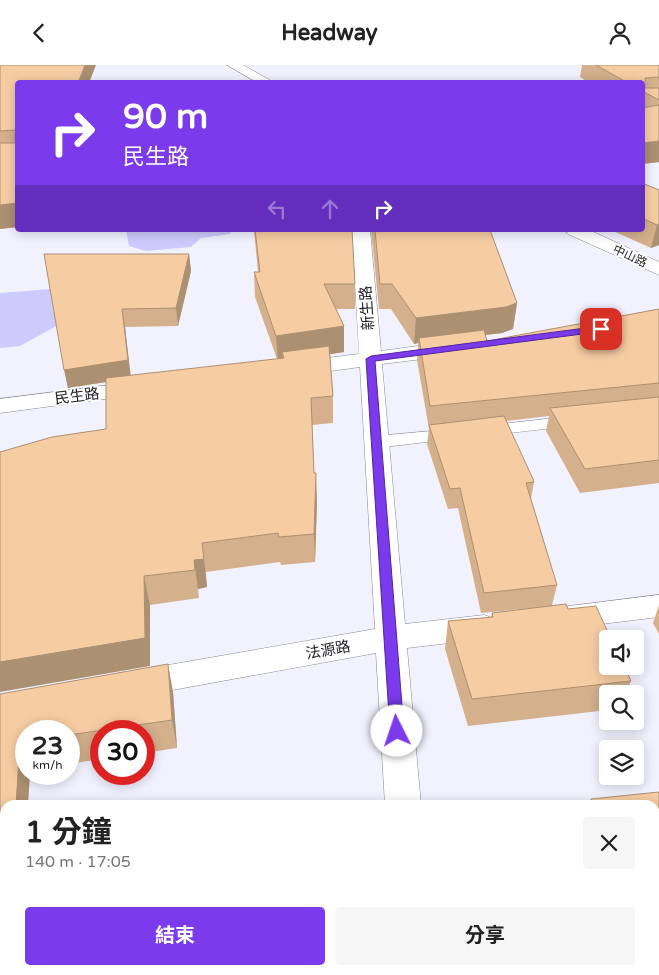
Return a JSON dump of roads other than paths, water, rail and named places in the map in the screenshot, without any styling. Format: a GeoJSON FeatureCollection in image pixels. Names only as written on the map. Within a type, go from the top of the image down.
{"type":"FeatureCollection","features":[{"type":"Feature","properties":{"kind":"street"},"geometry":{"type":"LineString","coordinates":[[233,65],[263,80]]}},
{"type":"Feature","properties":{"kind":"street","name":"新生路"},"geometry":{"type":"LineString","coordinates":[[361,232],[402,800]]}},
{"type":"Feature","properties":{"kind":"street","name":"中山路"},"geometry":{"type":"LineString","coordinates":[[578,232],[659,269]]}},
{"type":"Feature","properties":{"kind":"street"},"geometry":{"type":"LineString","coordinates":[[273,371],[476,345]]}},
{"type":"Feature","properties":{"kind":"street","name":"民生路"},"geometry":{"type":"LineString","coordinates":[[0,406],[166,385]]}},
{"type":"Feature","properties":{"kind":"street","name":"法源路"},"geometry":{"type":"LineString","coordinates":[[108,689],[391,639],[659,606]]}},
{"type":"Feature","properties":{"kind":"lane"},"geometry":{"type":"LineString","coordinates":[[376,442],[591,419]]}}]}
